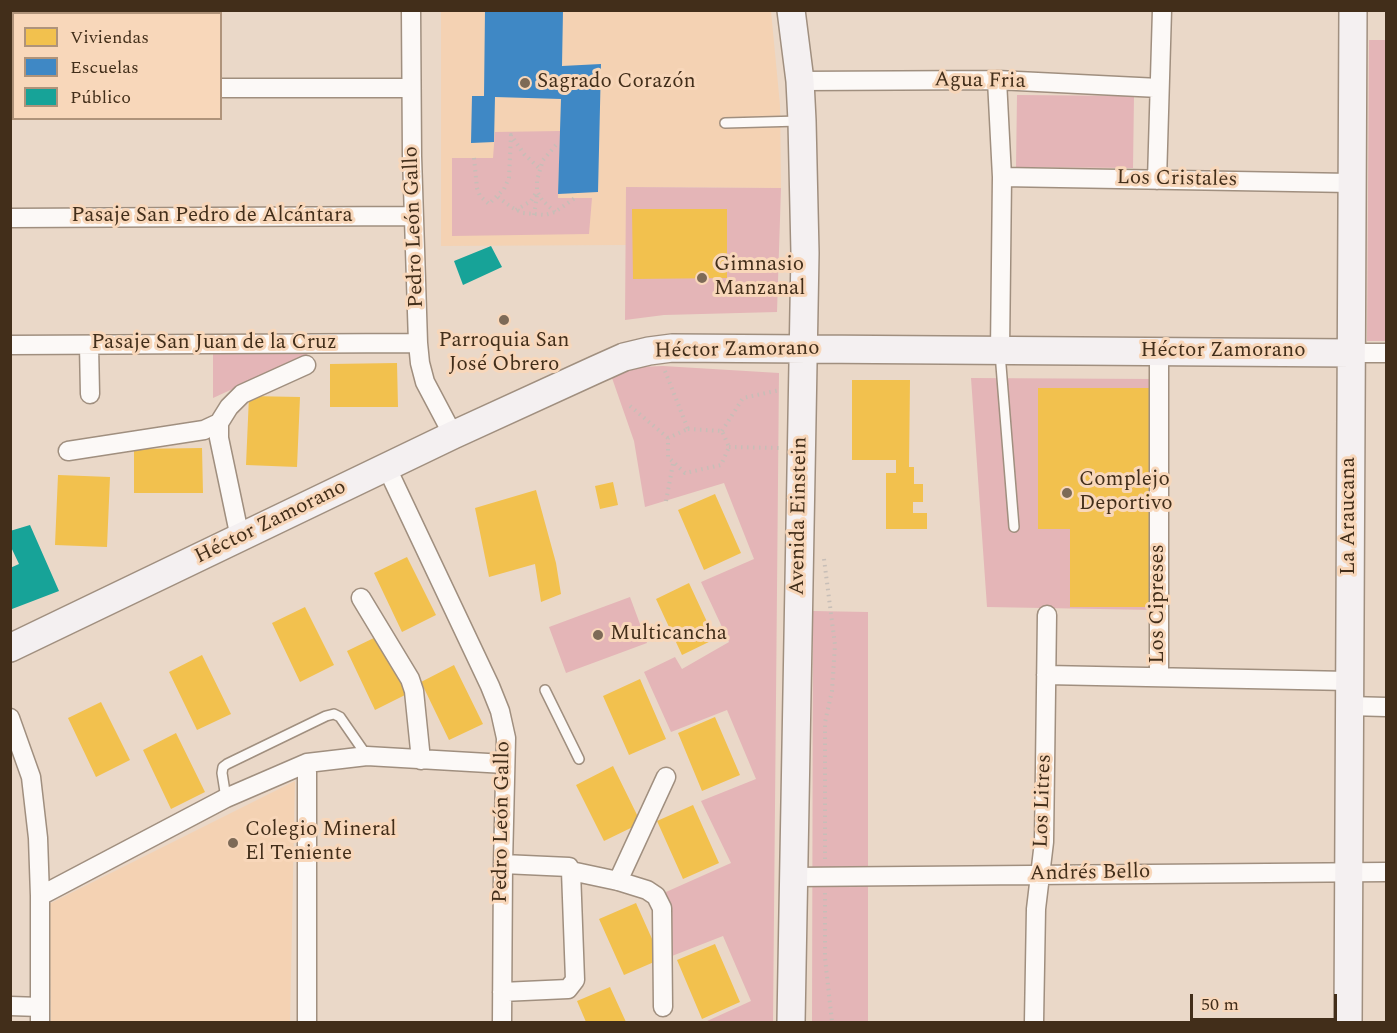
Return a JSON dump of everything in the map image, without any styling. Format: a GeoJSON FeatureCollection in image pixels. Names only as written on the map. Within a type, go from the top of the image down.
{"type":"FeatureCollection","features":[{"type":"Feature","properties":{"kind":"street","name":"Pedro León Gallo"},"geometry":{"type":"LineString","coordinates":[[411,10],[418,343],[425,382],[453,435]]}},
{"type":"Feature","properties":{"kind":"street","name":"Avenida Einstein"},"geometry":{"type":"LineString","coordinates":[[791,10],[800,81],[805,253],[791,1023]]}},
{"type":"Feature","properties":{"kind":"street"},"geometry":{"type":"LineString","coordinates":[[1157,180],[1162,10]]}},
{"type":"Feature","properties":{"kind":"street","name":"La Araucana"},"geometry":{"type":"LineString","coordinates":[[1348,1023],[1353,10]]}},
{"type":"Feature","properties":{"kind":"street"},"geometry":{"type":"LineString","coordinates":[[996,80],[1002,177],[1000,351]]}},
{"type":"Feature","properties":{"kind":"street","name":"Agua Fria"},"geometry":{"type":"LineString","coordinates":[[800,81],[996,80],[1159,88]]}},
{"type":"Feature","properties":{"kind":"street"},"geometry":{"type":"LineString","coordinates":[[222,88],[411,88]]}},
{"type":"Feature","properties":{"kind":"street","name":"Los Cristales"},"geometry":{"type":"LineString","coordinates":[[1002,177],[1352,183]]}},
{"type":"Feature","properties":{"kind":"street","name":"Pasaje San Pedro de Alcántara"},"geometry":{"type":"LineString","coordinates":[[10,218],[414,216]]}},
{"type":"Feature","properties":{"kind":"street","name":"Pasaje San Juan de la Cruz"},"geometry":{"type":"LineString","coordinates":[[10,345],[418,343]]}},
{"type":"Feature","properties":{"kind":"street"},"geometry":{"type":"LineString","coordinates":[[89,345],[90,394]]}},
{"type":"Feature","properties":{"kind":"street","name":"Héctor Zamorano"},"geometry":{"type":"LineString","coordinates":[[10,648],[453,435],[624,357],[649,351],[672,348],[1386,353]]}},
{"type":"Feature","properties":{"kind":"street","name":"Los Cipreses"},"geometry":{"type":"LineString","coordinates":[[1159,351],[1159,677]]}},
{"type":"Feature","properties":{"kind":"street"},"geometry":{"type":"LineString","coordinates":[[240,538],[219,438],[219,423],[229,407],[242,394],[306,365]]}},
{"type":"Feature","properties":{"kind":"street"},"geometry":{"type":"LineString","coordinates":[[68,451],[204,430],[219,423]]}},
{"type":"Feature","properties":{"kind":"street","name":"Pedro León Gallo"},"geometry":{"type":"LineString","coordinates":[[387,468],[500,711],[506,738],[502,1023]]}},
{"type":"Feature","properties":{"kind":"street"},"geometry":{"type":"LineString","coordinates":[[361,598],[410,679],[414,691],[421,760]]}},
{"type":"Feature","properties":{"kind":"street","name":"Los Litres"},"geometry":{"type":"LineString","coordinates":[[1034,1023],[1036,909],[1044,842],[1047,615]]}},
{"type":"Feature","properties":{"kind":"street"},"geometry":{"type":"LineString","coordinates":[[1046,675],[1159,677],[1349,694],[1386,707]]}},
{"type":"Feature","properties":{"kind":"street"},"geometry":{"type":"LineString","coordinates":[[10,718],[31,777],[38,838],[40,1015],[10,1006]]}},
{"type":"Feature","properties":{"kind":"street"},"geometry":{"type":"LineString","coordinates":[[40,896],[226,798],[307,763],[367,756],[505,764]]}},
{"type":"Feature","properties":{"kind":"street"},"geometry":{"type":"LineString","coordinates":[[307,763],[307,1023]]}},
{"type":"Feature","properties":{"kind":"street"},"geometry":{"type":"LineString","coordinates":[[618,881],[666,777]]}},
{"type":"Feature","properties":{"kind":"street"},"geometry":{"type":"LineString","coordinates":[[503,864],[564,866],[571,871],[618,881],[646,890],[656,896],[662,908],[663,1007]]}},
{"type":"Feature","properties":{"kind":"street"},"geometry":{"type":"LineString","coordinates":[[502,992],[568,989],[575,980],[571,871]]}},
{"type":"Feature","properties":{"kind":"street","name":"Andrés Bello"},"geometry":{"type":"LineString","coordinates":[[793,877],[1386,872]]}},
{"type":"Feature","properties":{"kind":"lane"},"geometry":{"type":"LineString","coordinates":[[725,123],[802,121]]}},
{"type":"Feature","properties":{"kind":"lane"},"geometry":{"type":"LineString","coordinates":[[1000,351],[1014,527]]}},
{"type":"Feature","properties":{"kind":"lane"},"geometry":{"type":"LineString","coordinates":[[545,690],[579,759]]}},
{"type":"Feature","properties":{"kind":"lane"},"geometry":{"type":"LineString","coordinates":[[226,798],[223,767],[326,716],[334,714],[340,717],[367,756]]}},
{"type":"Feature","properties":{"kind":"path"},"geometry":{"type":"LineString","coordinates":[[474,158],[477,188],[480,196],[489,204],[498,197],[508,178],[511,135],[524,154],[539,168]]}},
{"type":"Feature","properties":{"kind":"path"},"geometry":{"type":"LineString","coordinates":[[534,215],[539,168],[556,145]]}},
{"type":"Feature","properties":{"kind":"path"},"geometry":{"type":"LineString","coordinates":[[516,210],[531,201],[537,191]]}},
{"type":"Feature","properties":{"kind":"path"},"geometry":{"type":"LineString","coordinates":[[537,191],[542,200],[555,212]]}},
{"type":"Feature","properties":{"kind":"path"},"geometry":{"type":"LineString","coordinates":[[498,197],[516,210],[534,215],[555,212],[575,198]]}},
{"type":"Feature","properties":{"kind":"path"},"geometry":{"type":"LineString","coordinates":[[649,351],[663,366],[688,429]]}},
{"type":"Feature","properties":{"kind":"path"},"geometry":{"type":"LineString","coordinates":[[722,431],[743,398],[803,385]]}},
{"type":"Feature","properties":{"kind":"path"},"geometry":{"type":"LineString","coordinates":[[630,406],[668,438],[668,458],[685,473],[721,465],[729,447],[722,431]]}},
{"type":"Feature","properties":{"kind":"path"},"geometry":{"type":"LineString","coordinates":[[668,438],[688,429],[722,431]]}},
{"type":"Feature","properties":{"kind":"path"},"geometry":{"type":"LineString","coordinates":[[729,447],[802,448]]}},
{"type":"Feature","properties":{"kind":"path"},"geometry":{"type":"LineString","coordinates":[[666,501],[674,463]]}},
{"type":"Feature","properties":{"kind":"shaded area"},"geometry":{"type":"Polygon","coordinates":[[[441,11],[771,11],[780,105],[781,188],[627,187],[626,245],[441,246],[441,11]]]}},
{"type":"Feature","properties":{"kind":"shaded area"},"geometry":{"type":"Polygon","coordinates":[[[1369,40],[1386,40],[1386,341],[1367,341],[1369,40]]]}},
{"type":"Feature","properties":{"kind":"shaded area"},"geometry":{"type":"Polygon","coordinates":[[[1017,95],[1134,96],[1133,168],[1016,167],[1017,95]]]}},
{"type":"Feature","properties":{"kind":"shaded area"},"geometry":{"type":"Polygon","coordinates":[[[560,131],[558,198],[592,198],[589,234],[452,236],[452,158],[493,158],[495,132],[560,131]]]}},
{"type":"Feature","properties":{"kind":"shaded area","name":"Gimnasio Manzanal"},"geometry":{"type":"Polygon","coordinates":[[[626,187],[781,188],[777,312],[664,315],[625,320],[626,187]]]}},
{"type":"Feature","properties":{"kind":"shaded area"},"geometry":{"type":"Polygon","coordinates":[[[308,348],[307,355],[213,398],[213,349],[308,348]]]}},
{"type":"Feature","properties":{"kind":"shaded area"},"geometry":{"type":"Polygon","coordinates":[[[663,366],[779,373],[773,1022],[705,1022],[751,1001],[723,936],[672,956],[648,900],[731,863],[701,801],[756,779],[727,710],[671,732],[644,672],[675,657],[682,669],[729,642],[701,582],[754,559],[724,483],[645,507],[634,441],[612,378],[636,367],[663,366]]]}},
{"type":"Feature","properties":{"kind":"shaded area","name":"Complejo Deportivo"},"geometry":{"type":"Polygon","coordinates":[[[971,378],[1154,379],[1155,610],[987,607],[971,378]]]}},
{"type":"Feature","properties":{"kind":"shaded area","name":"Multicancha"},"geometry":{"type":"Polygon","coordinates":[[[630,597],[647,643],[566,673],[549,627],[630,597]]]}},
{"type":"Feature","properties":{"kind":"shaded area"},"geometry":{"type":"Polygon","coordinates":[[[813,611],[868,612],[868,1022],[812,1022],[813,611]]]}},
{"type":"Feature","properties":{"kind":"shaded area","name":"Colegio Mineral El Teniente"},"geometry":{"type":"Polygon","coordinates":[[[295,781],[290,1022],[51,1022],[49,904],[295,781]]]}},
{"type":"Feature","properties":{"kind":"building: Viviendas"},"geometry":{"type":"Polygon","coordinates":[[[632,209],[727,209],[727,278],[633,279],[632,209]]]}},
{"type":"Feature","properties":{"kind":"building: Viviendas"},"geometry":{"type":"Polygon","coordinates":[[[397,363],[398,407],[330,407],[330,364],[397,363]]]}},
{"type":"Feature","properties":{"kind":"building: Viviendas"},"geometry":{"type":"Polygon","coordinates":[[[852,380],[910,380],[909,467],[914,467],[914,484],[923,484],[923,502],[913,502],[913,513],[927,513],[927,529],[886,529],[886,473],[896,473],[896,460],[852,460],[852,380]]]}},
{"type":"Feature","properties":{"kind":"building: Viviendas"},"geometry":{"type":"Polygon","coordinates":[[[1038,388],[1154,388],[1152,607],[1070,607],[1070,529],[1038,529],[1038,388]]]}},
{"type":"Feature","properties":{"kind":"building: Viviendas"},"geometry":{"type":"Polygon","coordinates":[[[249,396],[300,397],[297,467],[246,465],[249,396]]]}},
{"type":"Feature","properties":{"kind":"building: Viviendas"},"geometry":{"type":"Polygon","coordinates":[[[202,448],[203,493],[134,493],[134,449],[202,448]]]}},
{"type":"Feature","properties":{"kind":"building: Viviendas"},"geometry":{"type":"Polygon","coordinates":[[[58,475],[110,477],[107,547],[55,545],[58,475]]]}},
{"type":"Feature","properties":{"kind":"building: Viviendas"},"geometry":{"type":"Polygon","coordinates":[[[613,482],[618,505],[600,509],[595,486],[613,482]]]}},
{"type":"Feature","properties":{"kind":"building: Viviendas"},"geometry":{"type":"Polygon","coordinates":[[[536,490],[556,563],[561,594],[541,602],[535,564],[489,577],[475,508],[536,490]]]}},
{"type":"Feature","properties":{"kind":"building: Viviendas"},"geometry":{"type":"Polygon","coordinates":[[[715,494],[741,553],[704,570],[678,510],[715,494]]]}},
{"type":"Feature","properties":{"kind":"building: Viviendas"},"geometry":{"type":"Polygon","coordinates":[[[407,557],[436,615],[402,632],[374,573],[407,557]]]}},
{"type":"Feature","properties":{"kind":"building: Viviendas"},"geometry":{"type":"Polygon","coordinates":[[[689,583],[715,639],[682,655],[656,599],[689,583]]]}},
{"type":"Feature","properties":{"kind":"building: Viviendas"},"geometry":{"type":"Polygon","coordinates":[[[305,607],[334,665],[300,682],[272,623],[305,607]]]}},
{"type":"Feature","properties":{"kind":"building: Viviendas"},"geometry":{"type":"Polygon","coordinates":[[[380,635],[409,693],[375,710],[347,651],[380,635]]]}},
{"type":"Feature","properties":{"kind":"building: Viviendas"},"geometry":{"type":"Polygon","coordinates":[[[202,655],[231,714],[197,730],[169,672],[202,655]]]}},
{"type":"Feature","properties":{"kind":"building: Viviendas"},"geometry":{"type":"Polygon","coordinates":[[[454,665],[483,724],[449,740],[421,682],[454,665]]]}},
{"type":"Feature","properties":{"kind":"building: Viviendas"},"geometry":{"type":"Polygon","coordinates":[[[640,679],[666,739],[629,755],[603,696],[640,679]]]}},
{"type":"Feature","properties":{"kind":"building: Viviendas"},"geometry":{"type":"Polygon","coordinates":[[[101,702],[130,760],[96,777],[68,718],[101,702]]]}},
{"type":"Feature","properties":{"kind":"building: Viviendas"},"geometry":{"type":"Polygon","coordinates":[[[715,717],[740,775],[702,791],[678,733],[715,717]]]}},
{"type":"Feature","properties":{"kind":"building: Viviendas"},"geometry":{"type":"Polygon","coordinates":[[[176,733],[205,792],[171,809],[143,750],[176,733]]]}},
{"type":"Feature","properties":{"kind":"building: Viviendas"},"geometry":{"type":"Polygon","coordinates":[[[613,766],[641,823],[604,841],[576,785],[613,766]]]}},
{"type":"Feature","properties":{"kind":"building: Viviendas"},"geometry":{"type":"Polygon","coordinates":[[[693,805],[719,863],[683,879],[657,821],[693,805]]]}},
{"type":"Feature","properties":{"kind":"building: Viviendas"},"geometry":{"type":"Polygon","coordinates":[[[636,903],[661,959],[624,975],[599,919],[636,903]]]}},
{"type":"Feature","properties":{"kind":"building: Viviendas"},"geometry":{"type":"Polygon","coordinates":[[[715,944],[740,1002],[702,1019],[677,960],[715,944]]]}},
{"type":"Feature","properties":{"kind":"building: Viviendas"},"geometry":{"type":"Polygon","coordinates":[[[610,987],[626,1022],[586,1022],[577,1001],[610,987]]]}},
{"type":"Feature","properties":{"kind":"building: Escuelas"},"geometry":{"type":"Polygon","coordinates":[[[485,10],[563,10],[562,66],[601,64],[598,192],[558,194],[561,99],[495,97],[494,142],[471,143],[472,96],[484,96],[485,10]]]}},
{"type":"Feature","properties":{"kind":"building: Público"},"geometry":{"type":"Polygon","coordinates":[[[491,246],[502,267],[463,285],[454,261],[491,246]]]}},
{"type":"Feature","properties":{"kind":"building: Público"},"geometry":{"type":"Polygon","coordinates":[[[30,525],[59,591],[12,609],[10,568],[19,564],[10,545],[10,531],[30,525]]]}},
{"type":"Feature","properties":{"kind":"place","name":"Sagrado Corazón"},"geometry":{"type":"Point","coordinates":[525,83]}},
{"type":"Feature","properties":{"kind":"place","name":"Gimnasio Manzanal"},"geometry":{"type":"Point","coordinates":[702,278]}},
{"type":"Feature","properties":{"kind":"place","name":"Parroquia San José Obrero"},"geometry":{"type":"Point","coordinates":[504,320]}},
{"type":"Feature","properties":{"kind":"place","name":"Complejo Deportivo"},"geometry":{"type":"Point","coordinates":[1067,493]}},
{"type":"Feature","properties":{"kind":"place","name":"Multicancha"},"geometry":{"type":"Point","coordinates":[598,635]}},
{"type":"Feature","properties":{"kind":"place","name":"Colegio Mineral El Teniente"},"geometry":{"type":"Point","coordinates":[233,843]}}]}
